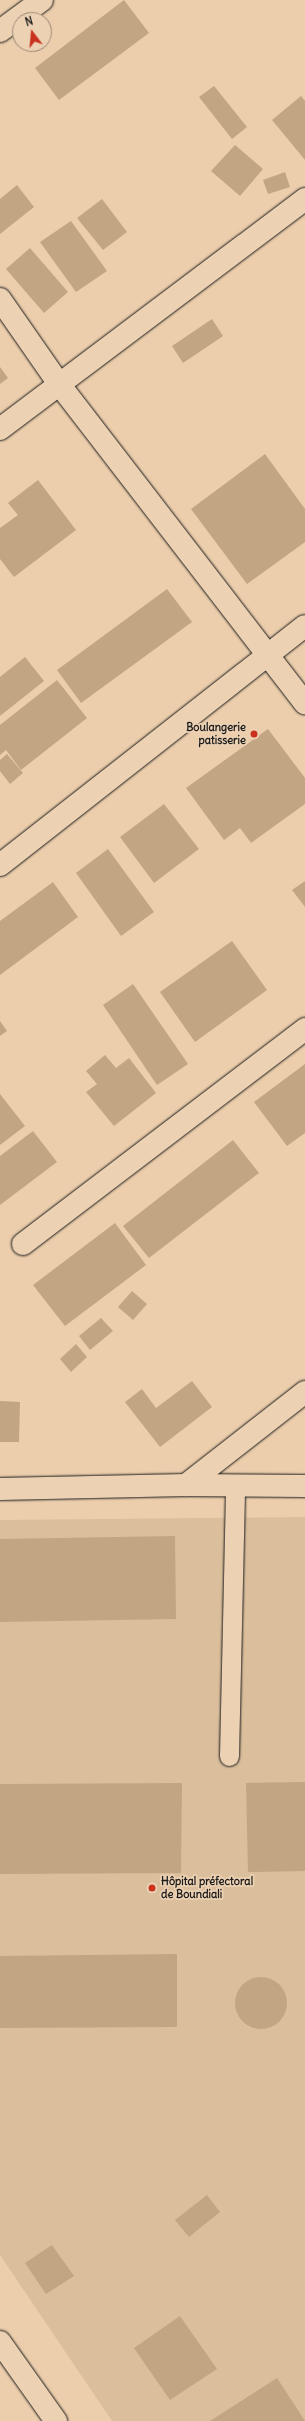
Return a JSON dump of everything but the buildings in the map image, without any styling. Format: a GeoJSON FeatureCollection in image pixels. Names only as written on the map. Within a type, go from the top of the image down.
{"type":"FeatureCollection","features":[{"type":"Feature","properties":{"kind":"street"},"geometry":{"type":"LineString","coordinates":[[0,31],[42,0]]}},
{"type":"Feature","properties":{"kind":"street"},"geometry":{"type":"LineString","coordinates":[[0,429],[305,199]]}},
{"type":"Feature","properties":{"kind":"street"},"geometry":{"type":"LineString","coordinates":[[0,299],[59,384],[305,702]]}},
{"type":"Feature","properties":{"kind":"street"},"geometry":{"type":"LineString","coordinates":[[0,865],[305,626]]}},
{"type":"Feature","properties":{"kind":"street"},"geometry":{"type":"LineString","coordinates":[[23,1244],[305,1029]]}},
{"type":"Feature","properties":{"kind":"street"},"geometry":{"type":"LineString","coordinates":[[186,1485],[305,1392]]}},
{"type":"Feature","properties":{"kind":"street"},"geometry":{"type":"LineString","coordinates":[[0,1489],[186,1485],[305,1486]]}},
{"type":"Feature","properties":{"kind":"street"},"geometry":{"type":"LineString","coordinates":[[0,2342],[56,2421]]}},
{"type":"Feature","properties":{"kind":"lane"},"geometry":{"type":"LineString","coordinates":[[229,1756],[235,1486]]}},
{"type":"Feature","properties":{"kind":"shaded area","name":"Hôpital préfectoral de Boundiali"},"geometry":{"type":"Polygon","coordinates":[[[305,1517],[305,2421],[112,2421],[0,2255],[0,1520],[305,1517]]]}},
{"type":"Feature","properties":{"kind":"place","name":"Boulangerie patisserie"},"geometry":{"type":"Point","coordinates":[254,734]}},
{"type":"Feature","properties":{"kind":"place","name":"Hôpital préfectoral de Boundiali"},"geometry":{"type":"Point","coordinates":[152,1888]}}]}
